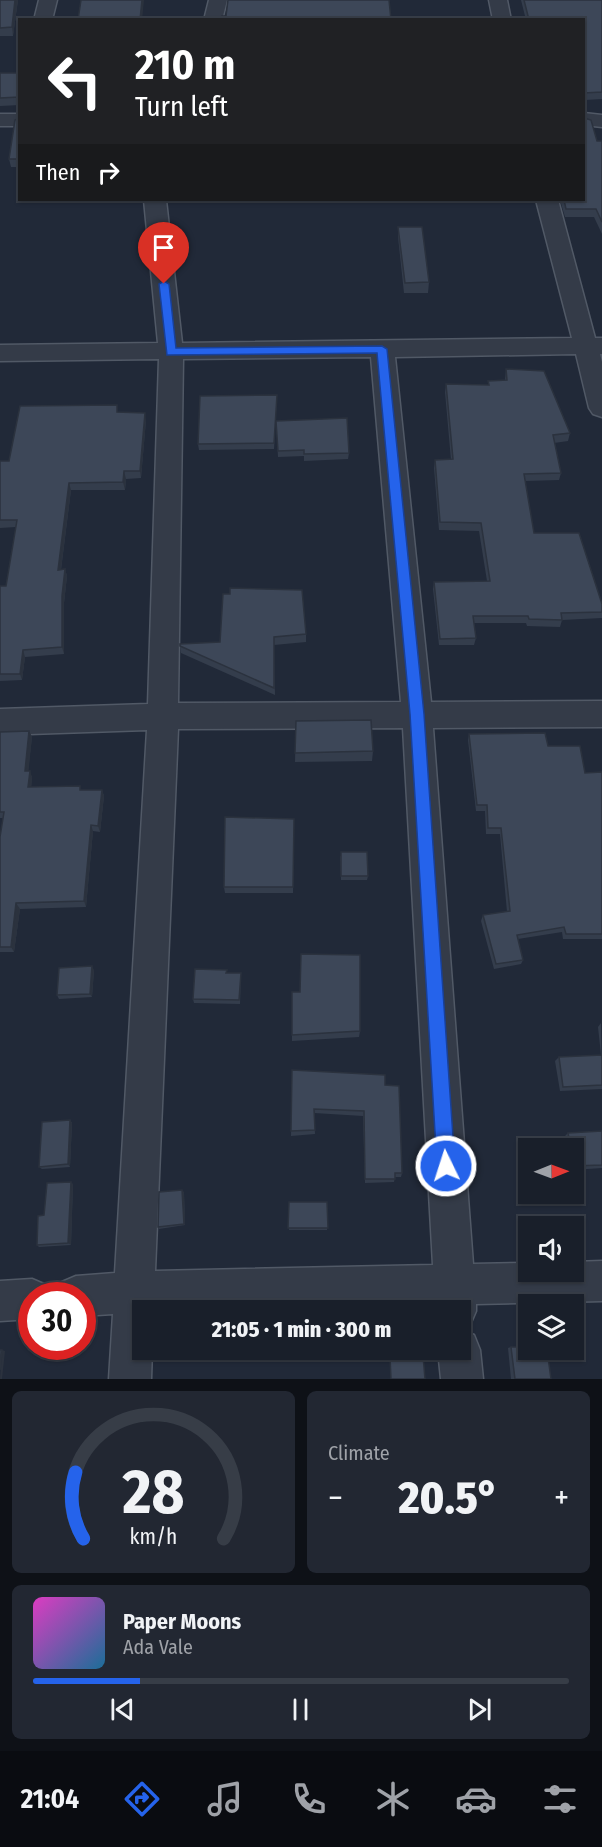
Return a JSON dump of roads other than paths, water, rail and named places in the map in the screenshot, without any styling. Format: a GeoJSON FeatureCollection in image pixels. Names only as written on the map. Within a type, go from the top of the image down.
{"type":"FeatureCollection","features":[{"type":"Feature","properties":{"kind":"street"},"geometry":{"type":"LineString","coordinates":[[44,18],[48,0]]}},
{"type":"Feature","properties":{"kind":"street"},"geometry":{"type":"LineString","coordinates":[[214,18],[218,0]]}},
{"type":"Feature","properties":{"kind":"street"},"geometry":{"type":"LineString","coordinates":[[498,0],[502,18]]}},
{"type":"Feature","properties":{"kind":"street"},"geometry":{"type":"LineString","coordinates":[[585,119],[602,120]]}},
{"type":"Feature","properties":{"kind":"street"},"geometry":{"type":"LineString","coordinates":[[130,1379],[163,716],[171,352],[155,201]]}},
{"type":"Feature","properties":{"kind":"street"},"geometry":{"type":"LineString","coordinates":[[547,201],[595,346],[602,408]]}},
{"type":"Feature","properties":{"kind":"street"},"geometry":{"type":"LineString","coordinates":[[0,353],[595,346]]}},
{"type":"Feature","properties":{"kind":"street"},"geometry":{"type":"LineString","coordinates":[[382,349],[417,714],[455,1298]]}},
{"type":"Feature","properties":{"kind":"street"},"geometry":{"type":"LineString","coordinates":[[0,722],[163,716],[602,714]]}},
{"type":"Feature","properties":{"kind":"street"},"geometry":{"type":"LineString","coordinates":[[96,1295],[134,1292],[455,1298],[602,1281]]}},
{"type":"Feature","properties":{"kind":"street"},"geometry":{"type":"LineString","coordinates":[[0,1301],[18,1300]]}},
{"type":"Feature","properties":{"kind":"street"},"geometry":{"type":"LineString","coordinates":[[460,1360],[462,1379]]}}]}
